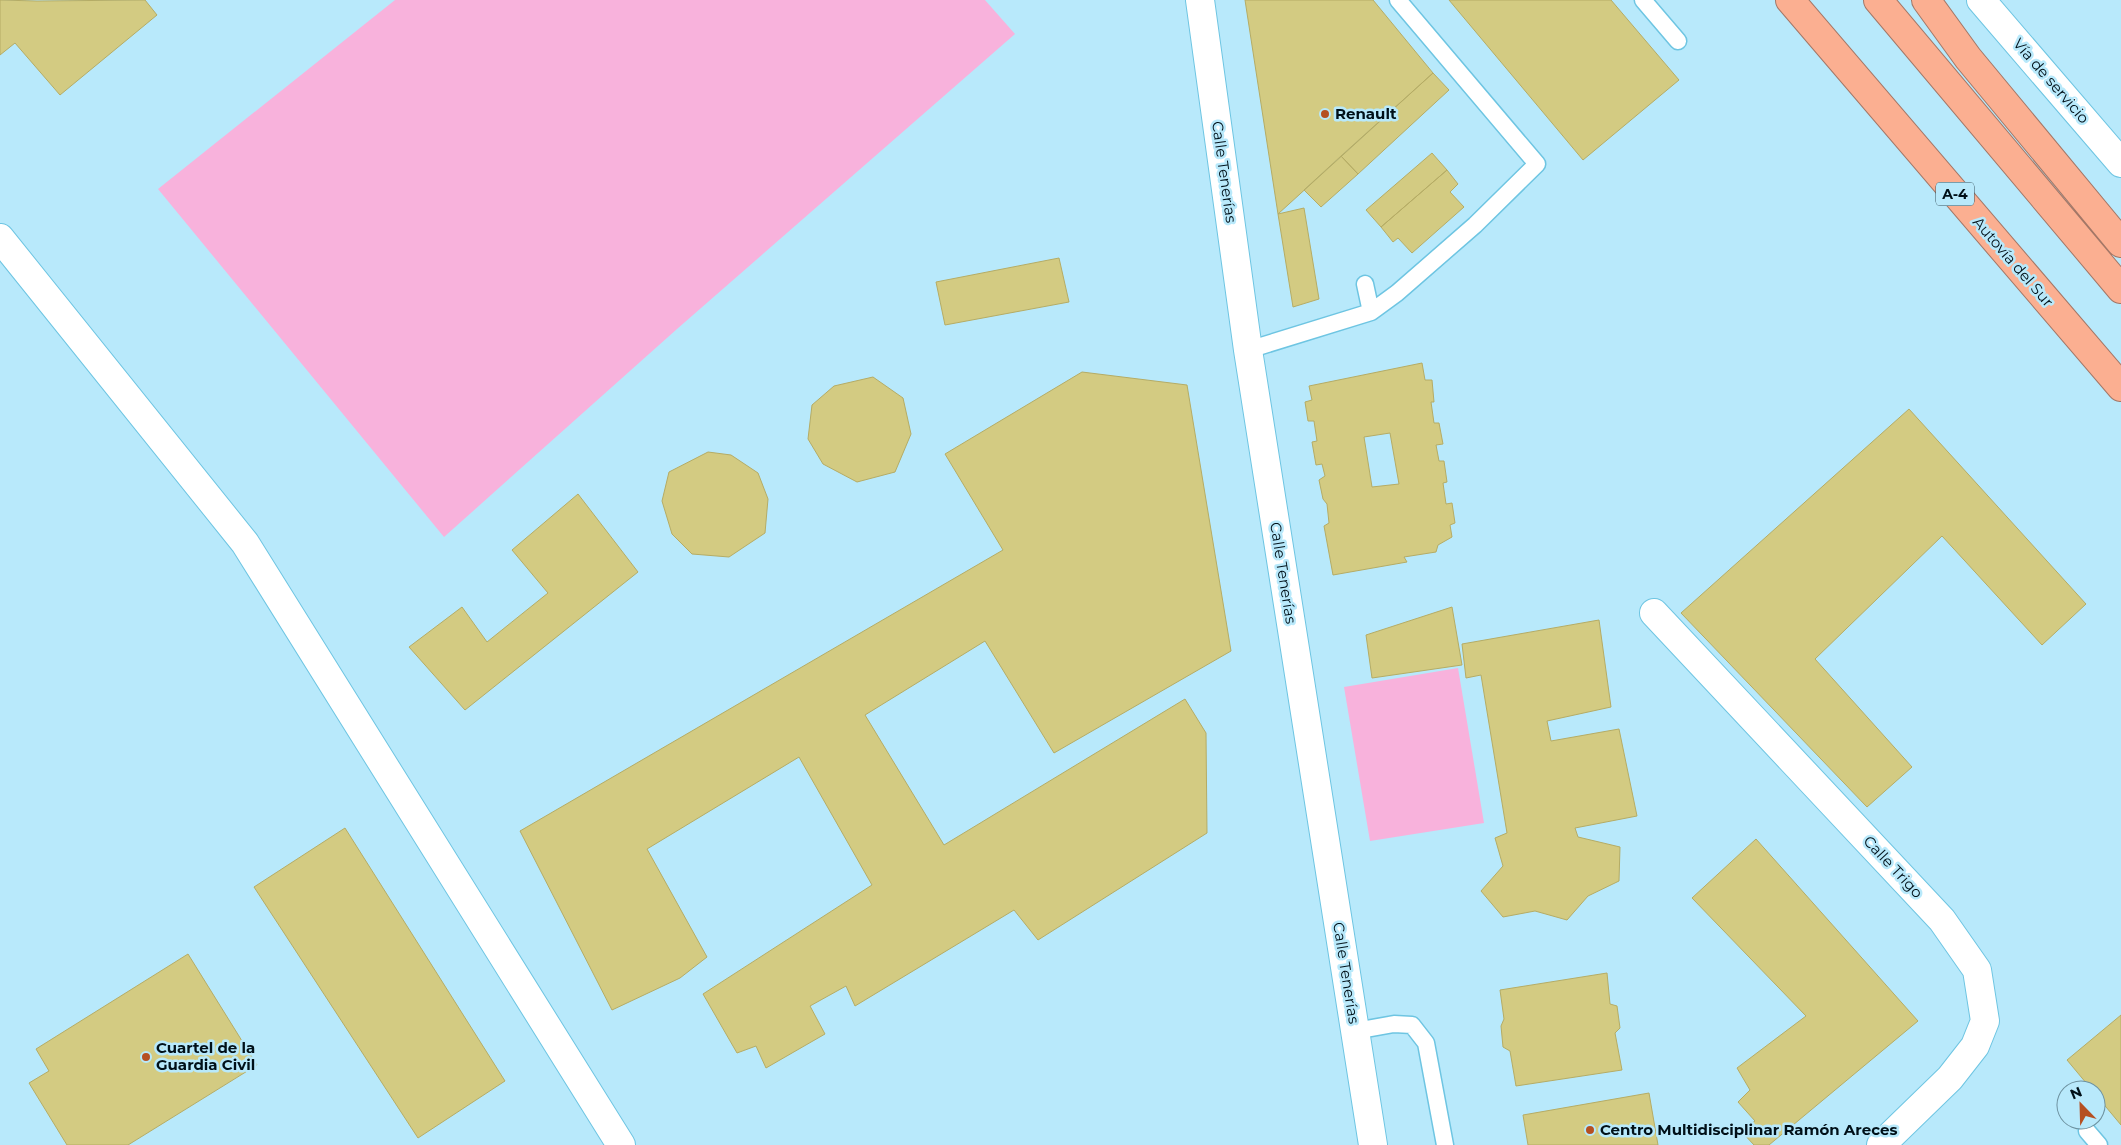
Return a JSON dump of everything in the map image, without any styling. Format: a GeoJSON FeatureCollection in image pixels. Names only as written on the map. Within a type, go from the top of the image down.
{"type":"FeatureCollection","features":[{"type":"Feature","properties":{"kind":"highway","name":"Autovía del Sur"},"geometry":{"type":"LineString","coordinates":[[1790,0],[2121,386]]}},
{"type":"Feature","properties":{"kind":"highway"},"geometry":{"type":"LineString","coordinates":[[1878,0],[2121,289]]}},
{"type":"Feature","properties":{"kind":"highway"},"geometry":{"type":"LineString","coordinates":[[1926,0],[1968,58],[2121,243]]}},
{"type":"Feature","properties":{"kind":"street","name":"Calle Tenerías"},"geometry":{"type":"LineString","coordinates":[[1200,0],[1248,350],[1373,1145]]}},
{"type":"Feature","properties":{"kind":"street","name":"Vía de servicio"},"geometry":{"type":"LineString","coordinates":[[1983,0],[2121,163]]}},
{"type":"Feature","properties":{"kind":"street"},"geometry":{"type":"LineString","coordinates":[[0,238],[245,543],[621,1145]]}},
{"type":"Feature","properties":{"kind":"street","name":"Calle Trigo"},"geometry":{"type":"LineString","coordinates":[[1654,613],[1942,920],[1978,970],[1985,1021],[1975,1046],[1950,1078],[1882,1145]]}},
{"type":"Feature","properties":{"kind":"lane"},"geometry":{"type":"LineString","coordinates":[[1248,350],[1370,312],[1397,293],[1475,225],[1537,164],[1398,0]]}},
{"type":"Feature","properties":{"kind":"lane"},"geometry":{"type":"LineString","coordinates":[[1642,0],[1678,41]]}},
{"type":"Feature","properties":{"kind":"lane"},"geometry":{"type":"LineString","coordinates":[[1365,284],[1370,312]]}},
{"type":"Feature","properties":{"kind":"lane"},"geometry":{"type":"LineString","coordinates":[[1355,1031],[1394,1024],[1412,1025],[1426,1043],[1445,1145]]}},
{"type":"Feature","properties":{"kind":"lane"},"geometry":{"type":"LineString","coordinates":[[2087,1131],[2099,1145]]}},
{"type":"Feature","properties":{"kind":"shaded area"},"geometry":{"type":"Polygon","coordinates":[[[395,0],[985,0],[1015,34],[677,329],[444,537],[158,189],[395,0]]]}},
{"type":"Feature","properties":{"kind":"shaded area"},"geometry":{"type":"Polygon","coordinates":[[[1458,668],[1484,823],[1370,841],[1344,687],[1458,668]]]}},
{"type":"Feature","properties":{"kind":"building"},"geometry":{"type":"Polygon","coordinates":[[[0,0],[145,0],[157,15],[60,95],[15,43],[0,55],[0,0]]]}},
{"type":"Feature","properties":{"kind":"building","name":"Renault"},"geometry":{"type":"Polygon","coordinates":[[[1245,0],[1373,0],[1433,73],[1278,214],[1245,0]]]}},
{"type":"Feature","properties":{"kind":"building"},"geometry":{"type":"Polygon","coordinates":[[[1449,0],[1611,0],[1679,80],[1583,160],[1449,0]]]}},
{"type":"Feature","properties":{"kind":"building"},"geometry":{"type":"Polygon","coordinates":[[[1433,73],[1449,90],[1358,174],[1341,156],[1433,73]]]}},
{"type":"Feature","properties":{"kind":"building"},"geometry":{"type":"Polygon","coordinates":[[[1432,153],[1447,170],[1381,227],[1366,210],[1432,153]]]}},
{"type":"Feature","properties":{"kind":"building"},"geometry":{"type":"Polygon","coordinates":[[[1341,156],[1358,174],[1321,207],[1304,190],[1341,156]]]}},
{"type":"Feature","properties":{"kind":"building"},"geometry":{"type":"Polygon","coordinates":[[[1447,170],[1458,184],[1450,192],[1464,207],[1412,253],[1398,238],[1393,242],[1381,227],[1447,170]]]}},
{"type":"Feature","properties":{"kind":"building"},"geometry":{"type":"Polygon","coordinates":[[[1304,208],[1319,299],[1293,307],[1278,214],[1304,208]]]}},
{"type":"Feature","properties":{"kind":"building"},"geometry":{"type":"Polygon","coordinates":[[[1059,258],[1069,302],[945,325],[936,282],[1059,258]]]}},
{"type":"Feature","properties":{"kind":"building"},"geometry":{"type":"Polygon","coordinates":[[[1422,363],[1425,380],[1432,380],[1434,402],[1431,402],[1434,423],[1439,423],[1443,444],[1436,445],[1439,461],[1444,461],[1447,482],[1443,483],[1446,504],[1452,503],[1455,523],[1450,525],[1452,537],[1438,545],[1436,552],[1404,557],[1407,562],[1333,575],[1324,526],[1329,523],[1327,504],[1323,499],[1319,480],[1325,476],[1322,464],[1316,465],[1312,442],[1317,441],[1314,421],[1308,421],[1305,402],[1312,400],[1309,386],[1422,363]],[[1390,433],[1364,437],[1372,487],[1399,484],[1390,433]]]}},
{"type":"Feature","properties":{"kind":"building"},"geometry":{"type":"Polygon","coordinates":[[[1082,372],[1187,385],[1231,651],[1054,753],[985,641],[865,715],[944,845],[1185,699],[1206,733],[1207,833],[1038,940],[1014,910],[855,1006],[846,986],[810,1006],[825,1034],[766,1068],[756,1046],[737,1053],[703,994],[872,885],[799,757],[647,849],[707,957],[680,978],[612,1010],[520,831],[1003,550],[945,454],[1082,372]]]}},
{"type":"Feature","properties":{"kind":"building"},"geometry":{"type":"Polygon","coordinates":[[[873,377],[903,398],[911,434],[895,472],[857,482],[823,464],[808,439],[812,405],[834,386],[873,377]]]}},
{"type":"Feature","properties":{"kind":"building"},"geometry":{"type":"Polygon","coordinates":[[[1909,409],[2086,604],[2042,645],[1942,536],[1815,659],[1912,767],[1867,807],[1681,613],[1909,409]]]}},
{"type":"Feature","properties":{"kind":"building"},"geometry":{"type":"Polygon","coordinates":[[[708,452],[731,455],[758,473],[768,499],[765,533],[729,557],[692,554],[672,534],[662,501],[669,472],[708,452]]]}},
{"type":"Feature","properties":{"kind":"building"},"geometry":{"type":"Polygon","coordinates":[[[578,494],[638,572],[465,710],[409,647],[462,607],[487,642],[548,593],[512,550],[578,494]]]}},
{"type":"Feature","properties":{"kind":"building"},"geometry":{"type":"Polygon","coordinates":[[[1452,607],[1462,665],[1372,678],[1366,635],[1452,607]]]}},
{"type":"Feature","properties":{"kind":"building"},"geometry":{"type":"Polygon","coordinates":[[[1599,620],[1611,707],[1547,721],[1551,741],[1619,729],[1637,816],[1575,828],[1578,837],[1620,847],[1619,881],[1588,896],[1567,920],[1535,911],[1503,917],[1481,891],[1503,866],[1495,838],[1507,833],[1481,675],[1466,678],[1462,644],[1599,620]]]}},
{"type":"Feature","properties":{"kind":"building"},"geometry":{"type":"Polygon","coordinates":[[[345,828],[505,1081],[418,1138],[254,887],[345,828]]]}},
{"type":"Feature","properties":{"kind":"building"},"geometry":{"type":"Polygon","coordinates":[[[1756,839],[1918,1021],[1769,1145],[1754,1145],[1741,1131],[1755,1121],[1738,1102],[1750,1090],[1737,1068],[1806,1016],[1692,898],[1756,839]]]}},
{"type":"Feature","properties":{"kind":"building","name":"Cuartel de la Guardia Civil"},"geometry":{"type":"Polygon","coordinates":[[[188,954],[257,1065],[128,1145],[67,1145],[29,1083],[49,1071],[36,1049],[188,954]]]}},
{"type":"Feature","properties":{"kind":"building"},"geometry":{"type":"Polygon","coordinates":[[[1607,973],[1610,1004],[1617,1006],[1620,1028],[1615,1033],[1622,1070],[1516,1086],[1510,1051],[1503,1047],[1501,1026],[1504,1019],[1500,990],[1607,973]]]}},
{"type":"Feature","properties":{"kind":"building"},"geometry":{"type":"Polygon","coordinates":[[[2121,1015],[2121,1125],[2106,1107],[2106,1080],[2084,1080],[2067,1060],[2121,1015]]]}},
{"type":"Feature","properties":{"kind":"building","name":"Centro Multidisciplinar Ramón Areces"},"geometry":{"type":"Polygon","coordinates":[[[1649,1093],[1658,1145],[1528,1145],[1523,1115],[1649,1093]]]}},
{"type":"Feature","properties":{"kind":"place","name":"Renault"},"geometry":{"type":"Point","coordinates":[1325,114]}},
{"type":"Feature","properties":{"kind":"place","name":"Cuartel de la Guardia Civil"},"geometry":{"type":"Point","coordinates":[146,1057]}},
{"type":"Feature","properties":{"kind":"place","name":"Centro Multidisciplinar Ramón Areces"},"geometry":{"type":"Point","coordinates":[1590,1130]}}]}
